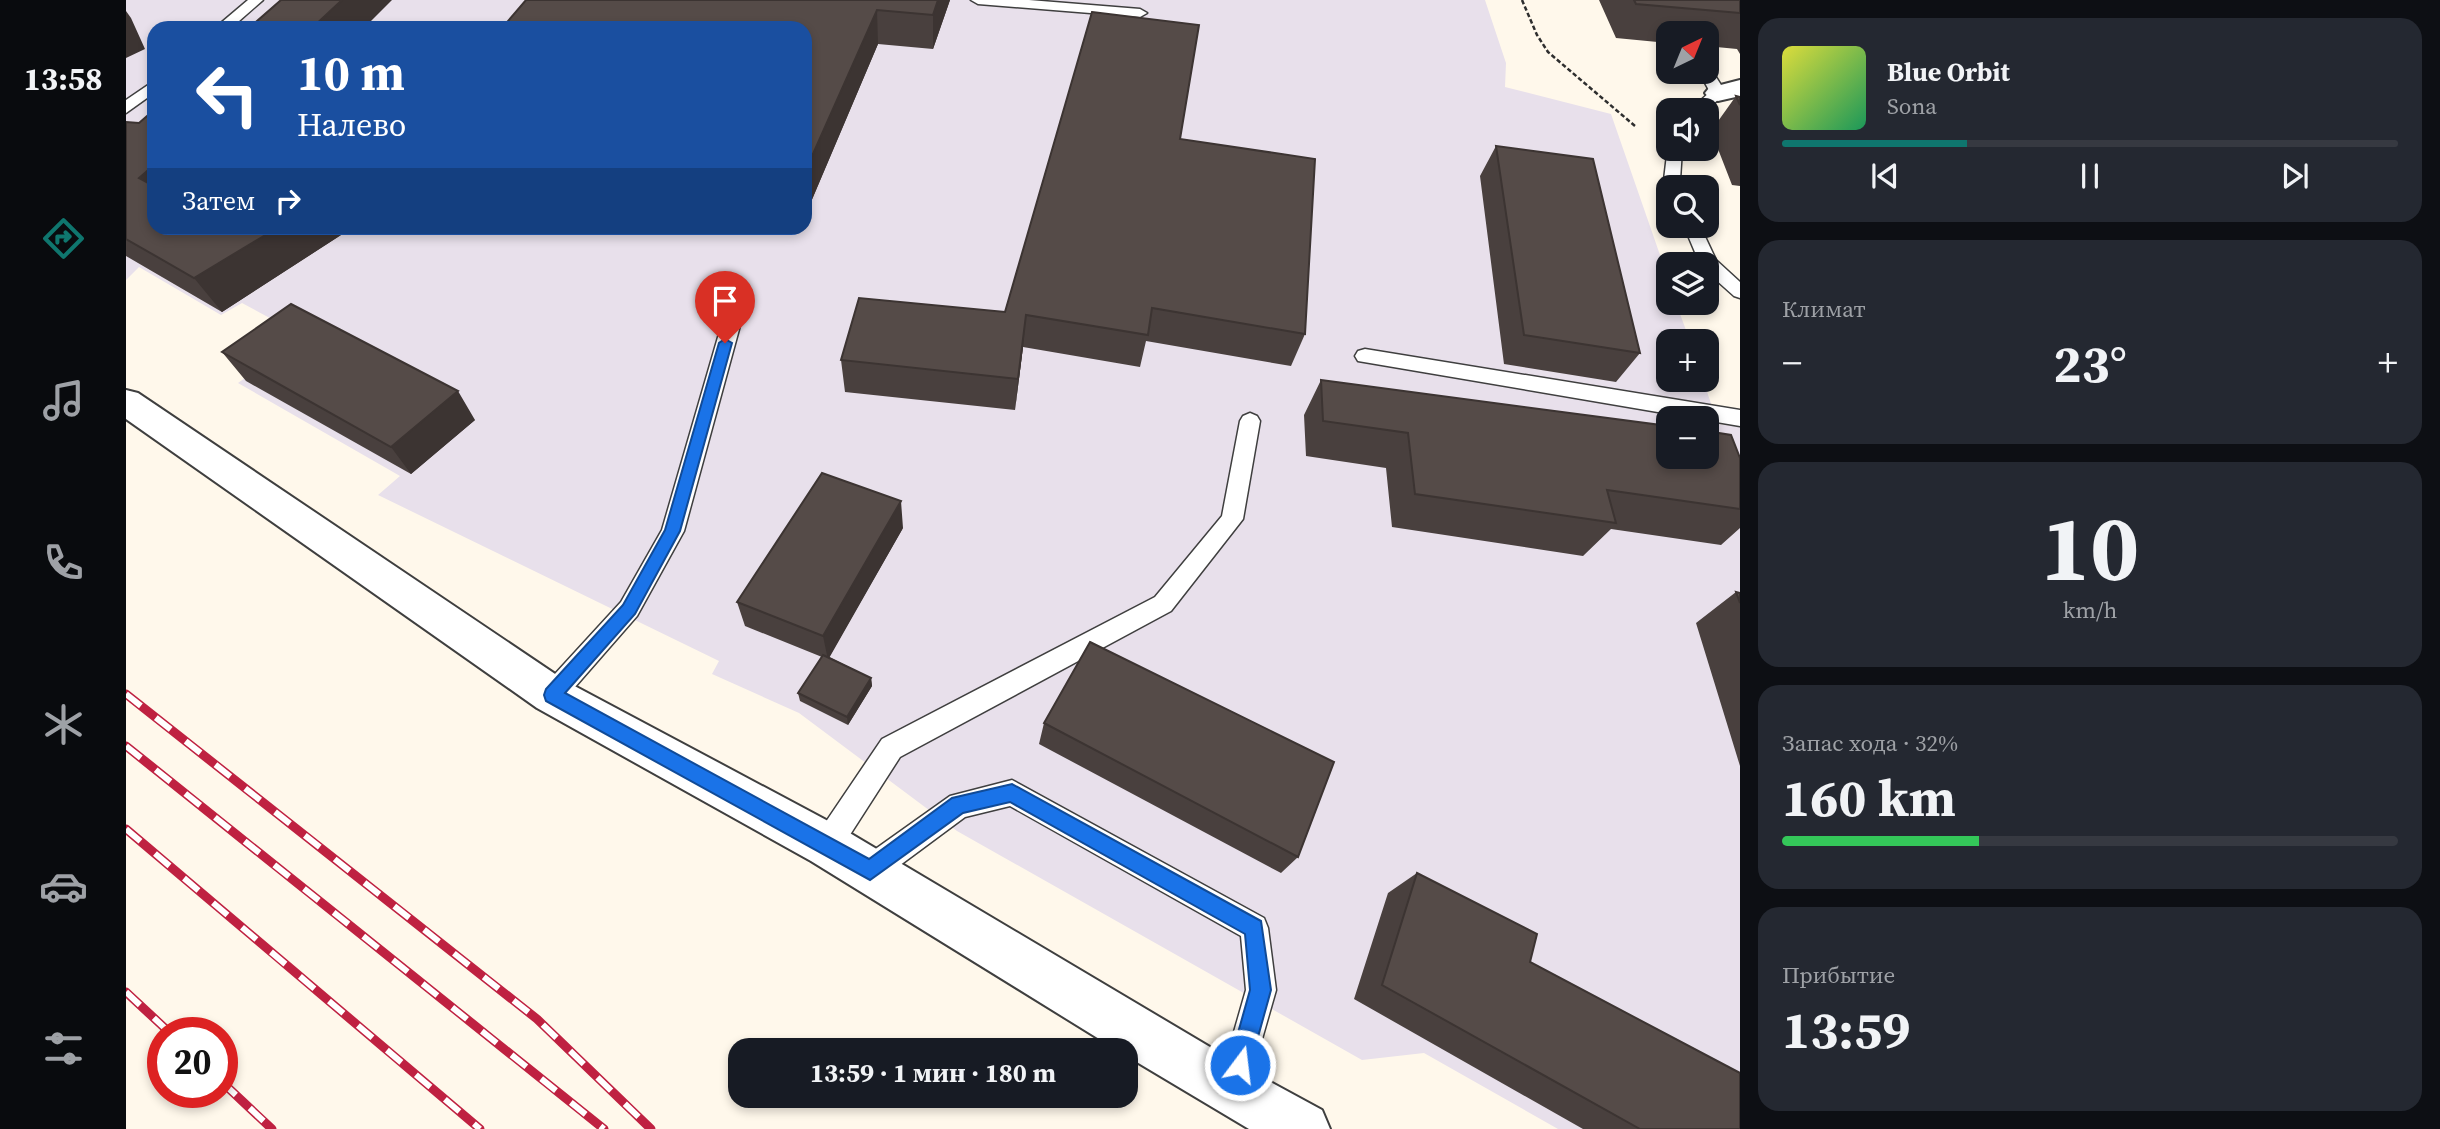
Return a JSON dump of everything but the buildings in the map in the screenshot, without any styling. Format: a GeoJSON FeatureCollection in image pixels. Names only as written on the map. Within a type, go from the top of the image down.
{"type":"FeatureCollection","features":[{"type":"Feature","properties":{"kind":"street"},"geometry":{"type":"LineString","coordinates":[[126,402],[552,695],[827,845],[1233,1091],[1303,1129]]}},
{"type":"Feature","properties":{"kind":"lane"},"geometry":{"type":"LineString","coordinates":[[230,21],[256,0]]}},
{"type":"Feature","properties":{"kind":"lane"},"geometry":{"type":"LineString","coordinates":[[978,0],[1140,13]]}},
{"type":"Feature","properties":{"kind":"lane"},"geometry":{"type":"LineString","coordinates":[[1708,98],[1721,84]]}},
{"type":"Feature","properties":{"kind":"lane"},"geometry":{"type":"LineString","coordinates":[[126,108],[147,91]]}},
{"type":"Feature","properties":{"kind":"lane"},"geometry":{"type":"LineString","coordinates":[[1697,238],[1708,263],[1740,292]]}},
{"type":"Feature","properties":{"kind":"lane"},"geometry":{"type":"LineString","coordinates":[[552,695],[629,610],[673,531],[741,289]]}},
{"type":"Feature","properties":{"kind":"lane"},"geometry":{"type":"LineString","coordinates":[[1365,356],[1740,418]]}},
{"type":"Feature","properties":{"kind":"lane"},"geometry":{"type":"LineString","coordinates":[[827,845],[891,748],[1163,604],[1232,519],[1250,421]]}},
{"type":"Feature","properties":{"kind":"lane"},"geometry":{"type":"LineString","coordinates":[[870,870],[958,805],[1012,793],[1254,928],[1261,990],[1233,1091]]}},
{"type":"Feature","properties":{"kind":"path"},"geometry":{"type":"LineString","coordinates":[[1522,0],[1539,41],[1555,59],[1621,109],[1635,126]]}},
{"type":"Feature","properties":{"kind":"shaded area"},"geometry":{"type":"Polygon","coordinates":[[[126,0],[1485,0],[1506,63],[1505,87],[1611,114],[1659,252],[1656,252],[1656,315],[1680,315],[1686,329],[1656,329],[1656,392],[1707,392],[1712,406],[1656,406],[1656,469],[1719,469],[1719,424],[1740,427],[1740,1129],[1558,1129],[1424,1053],[1362,1060],[957,831],[799,713],[712,674],[719,661],[378,495],[400,476],[238,383],[303,336],[242,303],[221,315],[139,267],[126,280],[126,0]]]}},
{"type":"Feature","properties":{"kind":"railway"},"geometry":{"type":"LineString","coordinates":[[126,694],[537,1019],[651,1129]]}},
{"type":"Feature","properties":{"kind":"railway"},"geometry":{"type":"LineString","coordinates":[[126,746],[604,1129]]}},
{"type":"Feature","properties":{"kind":"railway"},"geometry":{"type":"LineString","coordinates":[[126,829],[480,1129]]}},
{"type":"Feature","properties":{"kind":"railway"},"geometry":{"type":"LineString","coordinates":[[126,992],[153,1017]]}},
{"type":"Feature","properties":{"kind":"railway"},"geometry":{"type":"LineString","coordinates":[[238,1097],[272,1129]]}},
{"type":"Feature","properties":{"kind":"route"},"geometry":{"type":"LineString","coordinates":[[725,343],[673,531],[629,610],[552,695],[870,870],[958,805],[1012,793],[1254,928],[1261,990],[1240,1065]]}}]}
